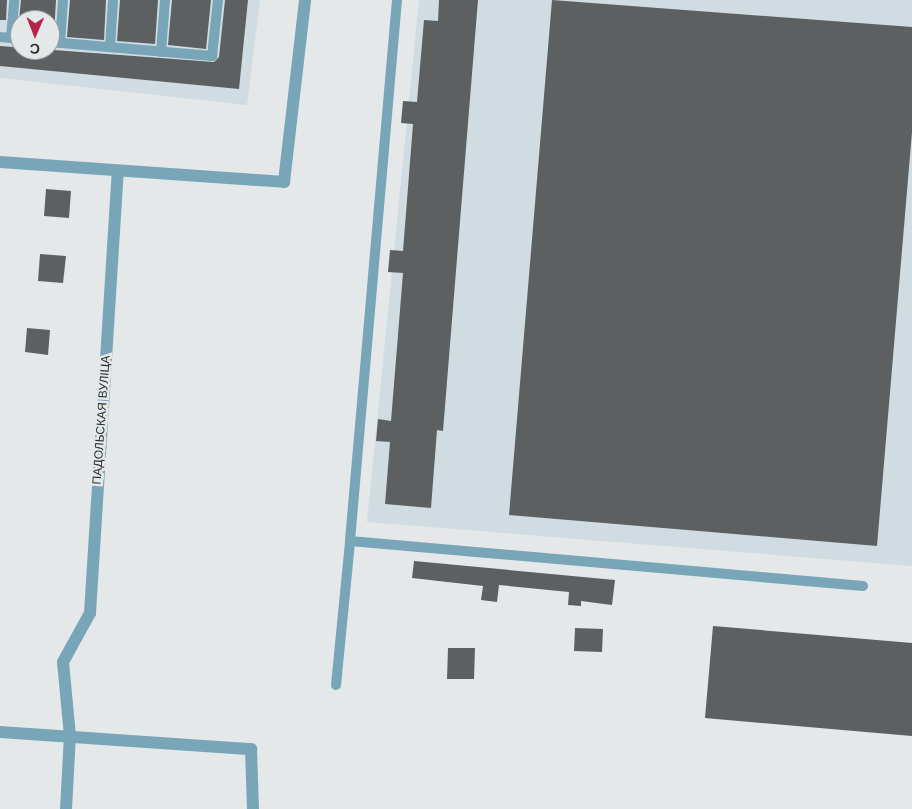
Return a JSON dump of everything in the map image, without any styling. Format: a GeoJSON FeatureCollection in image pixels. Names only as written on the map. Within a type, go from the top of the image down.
{"type":"FeatureCollection","features":[{"type":"Feature","properties":{"kind":"street"},"geometry":{"type":"LineString","coordinates":[[0,162],[118,172],[284,182],[305,0]]}},
{"type":"Feature","properties":{"kind":"street","name":"ПАДОЛЬСКАЯ ВУЛІЦА"},"geometry":{"type":"LineString","coordinates":[[70,736],[63,662],[90,613],[118,172]]}},
{"type":"Feature","properties":{"kind":"street"},"geometry":{"type":"LineString","coordinates":[[0,732],[251,749],[253,809]]}},
{"type":"Feature","properties":{"kind":"street"},"geometry":{"type":"LineString","coordinates":[[66,809],[70,736]]}},
{"type":"Feature","properties":{"kind":"lane"},"geometry":{"type":"LineString","coordinates":[[60,16],[63,0]]}},
{"type":"Feature","properties":{"kind":"lane"},"geometry":{"type":"LineString","coordinates":[[110,47],[113,0]]}},
{"type":"Feature","properties":{"kind":"lane"},"geometry":{"type":"LineString","coordinates":[[161,52],[165,0]]}},
{"type":"Feature","properties":{"kind":"lane"},"geometry":{"type":"LineString","coordinates":[[60,42],[212,56],[218,0]]}},
{"type":"Feature","properties":{"kind":"lane"},"geometry":{"type":"LineString","coordinates":[[336,685],[397,0]]}},
{"type":"Feature","properties":{"kind":"lane"},"geometry":{"type":"LineString","coordinates":[[350,542],[863,586]]}},
{"type":"Feature","properties":{"kind":"shaded area"},"geometry":{"type":"Polygon","coordinates":[[[0,0],[260,0],[247,105],[0,78],[0,0]]]}},
{"type":"Feature","properties":{"kind":"shaded area"},"geometry":{"type":"Polygon","coordinates":[[[419,0],[912,0],[912,566],[367,522],[419,0]]]}},
{"type":"Feature","properties":{"kind":"building"},"geometry":{"type":"Polygon","coordinates":[[[0,0],[7,0],[6,20],[0,20],[0,0]]]}},
{"type":"Feature","properties":{"kind":"building"},"geometry":{"type":"Polygon","coordinates":[[[21,0],[56,0],[55,10],[20,10],[21,0]]]}},
{"type":"Feature","properties":{"kind":"building"},"geometry":{"type":"Polygon","coordinates":[[[70,0],[106,0],[104,40],[67,37],[70,0]]]}},
{"type":"Feature","properties":{"kind":"building"},"geometry":{"type":"Polygon","coordinates":[[[120,0],[158,0],[155,44],[117,41],[120,0]]]}},
{"type":"Feature","properties":{"kind":"building"},"geometry":{"type":"Polygon","coordinates":[[[172,0],[211,0],[206,49],[168,45],[172,0]]]}},
{"type":"Feature","properties":{"kind":"building"},"geometry":{"type":"Polygon","coordinates":[[[225,0],[248,0],[239,89],[0,66],[0,46],[10,47],[10,60],[60,60],[60,50],[214,62],[219,57],[225,0]]]}},
{"type":"Feature","properties":{"kind":"building"},"geometry":{"type":"Polygon","coordinates":[[[439,0],[478,0],[443,431],[437,430],[431,508],[385,504],[390,442],[376,441],[378,419],[391,421],[403,273],[388,272],[390,250],[403,251],[413,124],[401,123],[403,101],[417,102],[424,20],[438,21],[439,0]]]}},
{"type":"Feature","properties":{"kind":"building"},"geometry":{"type":"Polygon","coordinates":[[[552,0],[912,27],[912,132],[877,546],[509,515],[552,0]]]}},
{"type":"Feature","properties":{"kind":"building"},"geometry":{"type":"Polygon","coordinates":[[[46,189],[71,191],[69,218],[44,216],[46,189]]]}},
{"type":"Feature","properties":{"kind":"building"},"geometry":{"type":"Polygon","coordinates":[[[40,254],[66,256],[63,283],[38,281],[40,254]]]}},
{"type":"Feature","properties":{"kind":"building"},"geometry":{"type":"Polygon","coordinates":[[[27,328],[50,330],[48,355],[25,352],[27,328]]]}},
{"type":"Feature","properties":{"kind":"building"},"geometry":{"type":"Polygon","coordinates":[[[414,561],[615,580],[612,605],[581,601],[581,606],[568,605],[569,592],[499,585],[497,602],[481,600],[483,586],[412,578],[414,561]]]}},
{"type":"Feature","properties":{"kind":"building"},"geometry":{"type":"Polygon","coordinates":[[[713,626],[912,643],[912,736],[705,718],[713,626]]]}},
{"type":"Feature","properties":{"kind":"building"},"geometry":{"type":"Polygon","coordinates":[[[575,628],[603,629],[602,652],[574,651],[575,628]]]}},
{"type":"Feature","properties":{"kind":"building"},"geometry":{"type":"Polygon","coordinates":[[[448,648],[475,648],[474,679],[447,679],[448,648]]]}}]}
